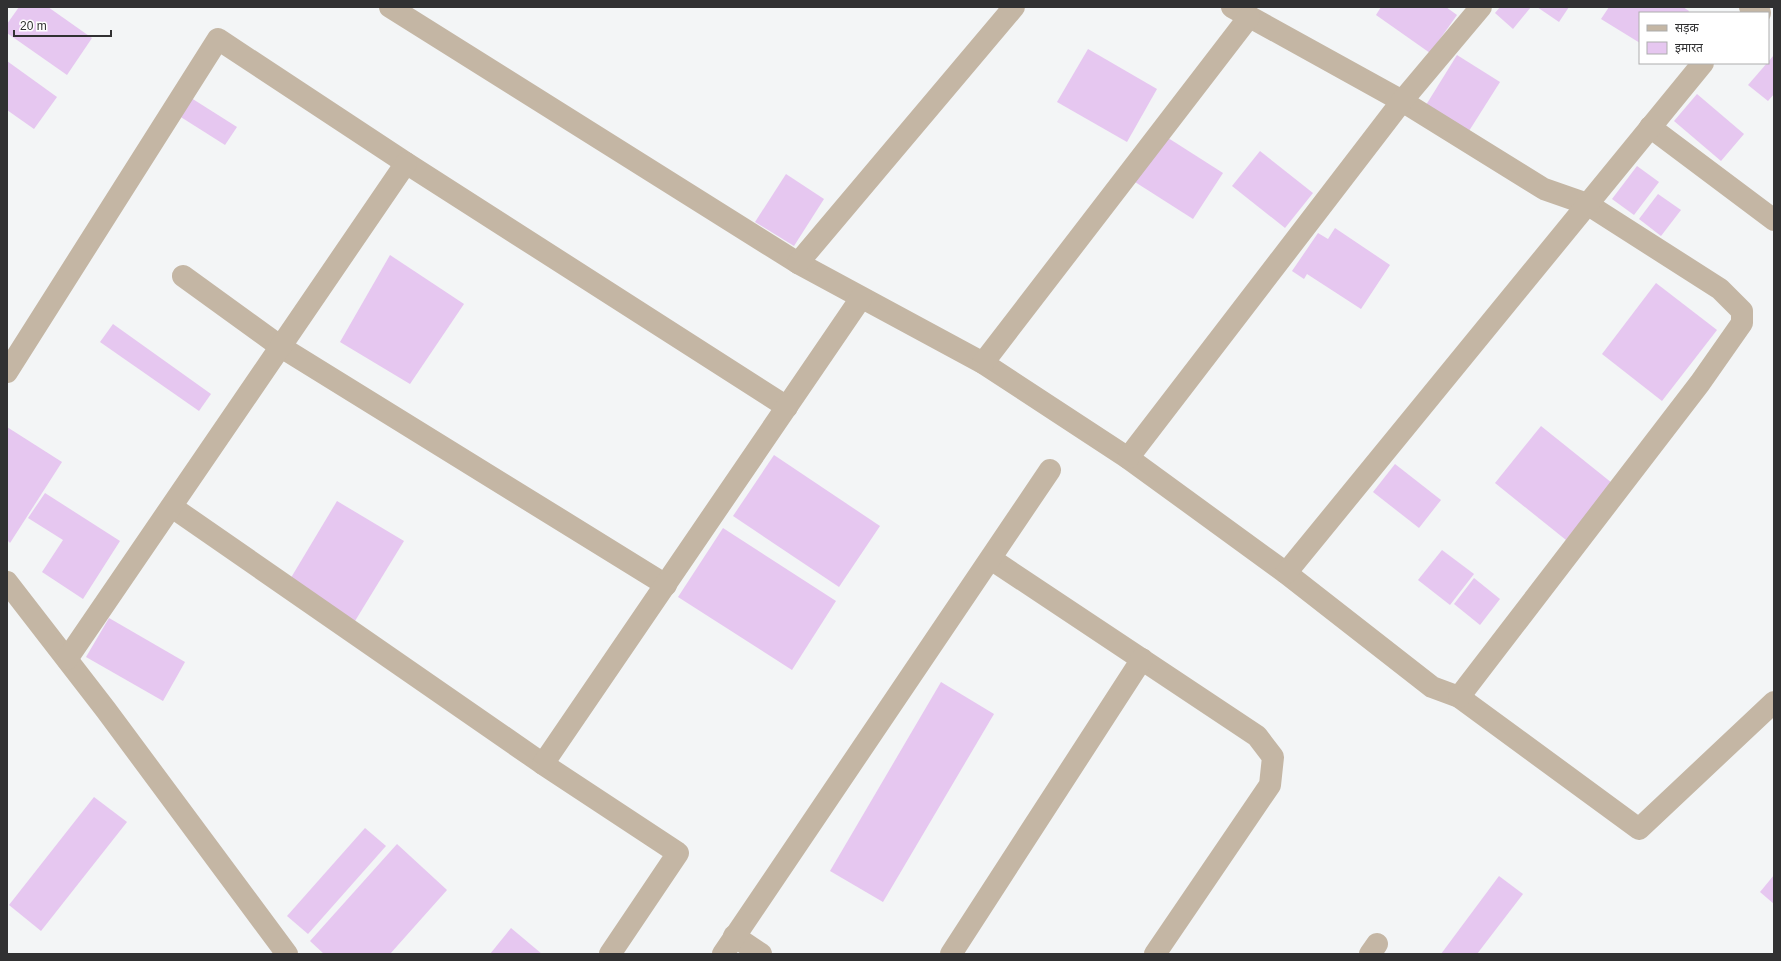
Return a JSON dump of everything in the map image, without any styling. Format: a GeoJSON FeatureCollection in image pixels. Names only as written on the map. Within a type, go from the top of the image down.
{"type":"FeatureCollection","features":[{"type":"Feature","properties":{"kind":"street"},"geometry":{"type":"LineString","coordinates":[[390,7],[798,263],[983,363],[1128,458],[1286,573],[1432,687],[1459,698],[1640,829],[1774,702]]}},
{"type":"Feature","properties":{"kind":"street"},"geometry":{"type":"LineString","coordinates":[[798,263],[1014,7]]}},
{"type":"Feature","properties":{"kind":"street"},"geometry":{"type":"LineString","coordinates":[[1128,458],[1402,102],[1481,7]]}},
{"type":"Feature","properties":{"kind":"street"},"geometry":{"type":"LineString","coordinates":[[983,363],[1240,12],[1402,102],[1544,189],[1587,204],[1720,288],[1742,311],[1742,323],[1700,383],[1459,698]]}},
{"type":"Feature","properties":{"kind":"street"},"geometry":{"type":"LineString","coordinates":[[7,372],[218,39],[406,163],[787,407]]}},
{"type":"Feature","properties":{"kind":"street"},"geometry":{"type":"LineString","coordinates":[[1286,573],[1702,64]]}},
{"type":"Feature","properties":{"kind":"street"},"geometry":{"type":"LineString","coordinates":[[1650,127],[1774,220]]}},
{"type":"Feature","properties":{"kind":"street"},"geometry":{"type":"LineString","coordinates":[[67,659],[406,163]]}},
{"type":"Feature","properties":{"kind":"street"},"geometry":{"type":"LineString","coordinates":[[183,276],[281,347],[666,585]]}},
{"type":"Feature","properties":{"kind":"street"},"geometry":{"type":"LineString","coordinates":[[543,764],[861,298]]}},
{"type":"Feature","properties":{"kind":"street"},"geometry":{"type":"LineString","coordinates":[[723,954],[1050,470]]}},
{"type":"Feature","properties":{"kind":"street"},"geometry":{"type":"LineString","coordinates":[[172,507],[543,764],[678,853],[610,954]]}},
{"type":"Feature","properties":{"kind":"street"},"geometry":{"type":"LineString","coordinates":[[991,559],[1257,736],[1273,758],[1270,785],[1155,954]]}},
{"type":"Feature","properties":{"kind":"street"},"geometry":{"type":"LineString","coordinates":[[7,582],[67,659],[287,954]]}},
{"type":"Feature","properties":{"kind":"street"},"geometry":{"type":"LineString","coordinates":[[951,954],[1142,659]]}},
{"type":"Feature","properties":{"kind":"street"},"geometry":{"type":"LineString","coordinates":[[734,936],[761,954]]}},
{"type":"Feature","properties":{"kind":"building"},"geometry":{"type":"Polygon","coordinates":[[[19,7],[48,7],[92,38],[67,75],[7,33],[7,24],[19,7]]]}},
{"type":"Feature","properties":{"kind":"building"},"geometry":{"type":"Polygon","coordinates":[[[1381,7],[1446,7],[1457,15],[1430,53],[1376,15],[1381,7]]]}},
{"type":"Feature","properties":{"kind":"building"},"geometry":{"type":"Polygon","coordinates":[[[1500,7],[1531,7],[1513,29],[1495,13],[1500,7]]]}},
{"type":"Feature","properties":{"kind":"building"},"geometry":{"type":"Polygon","coordinates":[[[1537,7],[1569,7],[1559,22],[1537,7]]]}},
{"type":"Feature","properties":{"kind":"building"},"geometry":{"type":"Polygon","coordinates":[[[1609,7],[1683,7],[1689,11],[1639,12],[1639,42],[1601,19],[1609,7]]]}},
{"type":"Feature","properties":{"kind":"building"},"geometry":{"type":"Polygon","coordinates":[[[1088,49],[1157,89],[1127,142],[1057,102],[1088,49]]]}},
{"type":"Feature","properties":{"kind":"building"},"geometry":{"type":"Polygon","coordinates":[[[1457,55],[1500,82],[1469,131],[1426,105],[1457,55]]]}},
{"type":"Feature","properties":{"kind":"building"},"geometry":{"type":"Polygon","coordinates":[[[1774,55],[1774,94],[1768,101],[1748,85],[1766,64],[1769,64],[1769,61],[1774,55]]]}},
{"type":"Feature","properties":{"kind":"building"},"geometry":{"type":"Polygon","coordinates":[[[7,61],[57,97],[34,129],[7,110],[7,61]]]}},
{"type":"Feature","properties":{"kind":"building"},"geometry":{"type":"Polygon","coordinates":[[[1697,94],[1744,134],[1721,161],[1674,121],[1697,94]]]}},
{"type":"Feature","properties":{"kind":"building"},"geometry":{"type":"Polygon","coordinates":[[[188,96],[237,127],[225,145],[176,114],[188,96]]]}},
{"type":"Feature","properties":{"kind":"building"},"geometry":{"type":"Polygon","coordinates":[[[1165,136],[1223,173],[1193,219],[1135,182],[1165,136]]]}},
{"type":"Feature","properties":{"kind":"building"},"geometry":{"type":"Polygon","coordinates":[[[1260,151],[1313,193],[1285,228],[1232,186],[1260,151]]]}},
{"type":"Feature","properties":{"kind":"building"},"geometry":{"type":"Polygon","coordinates":[[[1637,166],[1659,182],[1634,215],[1612,199],[1637,166]]]}},
{"type":"Feature","properties":{"kind":"building"},"geometry":{"type":"Polygon","coordinates":[[[786,174],[824,199],[794,246],[755,222],[786,174]]]}},
{"type":"Feature","properties":{"kind":"building"},"geometry":{"type":"Polygon","coordinates":[[[1658,194],[1681,210],[1661,236],[1639,219],[1658,194]]]}},
{"type":"Feature","properties":{"kind":"building"},"geometry":{"type":"Polygon","coordinates":[[[1335,228],[1390,265],[1361,309],[1307,274],[1304,279],[1292,271],[1318,233],[1328,239],[1335,228]]]}},
{"type":"Feature","properties":{"kind":"building"},"geometry":{"type":"Polygon","coordinates":[[[390,255],[464,304],[410,384],[340,342],[390,255]]]}},
{"type":"Feature","properties":{"kind":"building"},"geometry":{"type":"Polygon","coordinates":[[[1656,283],[1717,330],[1662,401],[1602,354],[1656,283]]]}},
{"type":"Feature","properties":{"kind":"building"},"geometry":{"type":"Polygon","coordinates":[[[113,324],[211,394],[199,411],[100,342],[113,324]]]}},
{"type":"Feature","properties":{"kind":"building"},"geometry":{"type":"Polygon","coordinates":[[[1541,426],[1612,483],[1566,540],[1495,483],[1541,426]]]}},
{"type":"Feature","properties":{"kind":"building"},"geometry":{"type":"Polygon","coordinates":[[[7,427],[62,462],[10,543],[7,540],[7,427]]]}},
{"type":"Feature","properties":{"kind":"building"},"geometry":{"type":"Polygon","coordinates":[[[774,455],[880,526],[839,587],[733,516],[774,455]]]}},
{"type":"Feature","properties":{"kind":"building"},"geometry":{"type":"Polygon","coordinates":[[[1395,464],[1441,500],[1419,528],[1373,492],[1395,464]]]}},
{"type":"Feature","properties":{"kind":"building"},"geometry":{"type":"Polygon","coordinates":[[[45,493],[120,541],[83,599],[42,572],[63,540],[28,518],[45,493]]]}},
{"type":"Feature","properties":{"kind":"building"},"geometry":{"type":"Polygon","coordinates":[[[337,501],[404,541],[355,621],[289,581],[337,501]]]}},
{"type":"Feature","properties":{"kind":"building"},"geometry":{"type":"Polygon","coordinates":[[[723,528],[836,601],[792,670],[678,597],[723,528]]]}},
{"type":"Feature","properties":{"kind":"building"},"geometry":{"type":"Polygon","coordinates":[[[1442,550],[1474,574],[1450,605],[1418,580],[1442,550]]]}},
{"type":"Feature","properties":{"kind":"building"},"geometry":{"type":"Polygon","coordinates":[[[1474,578],[1500,599],[1480,625],[1454,604],[1474,578]]]}},
{"type":"Feature","properties":{"kind":"building"},"geometry":{"type":"Polygon","coordinates":[[[109,618],[185,662],[163,701],[86,657],[109,618]]]}},
{"type":"Feature","properties":{"kind":"building"},"geometry":{"type":"Polygon","coordinates":[[[941,682],[994,714],[883,902],[830,871],[941,682]]]}},
{"type":"Feature","properties":{"kind":"building"},"geometry":{"type":"Polygon","coordinates":[[[94,797],[127,822],[41,931],[9,905],[94,797]]]}},
{"type":"Feature","properties":{"kind":"building"},"geometry":{"type":"Polygon","coordinates":[[[365,828],[386,846],[308,934],[287,916],[365,828]]]}},
{"type":"Feature","properties":{"kind":"building"},"geometry":{"type":"Polygon","coordinates":[[[397,844],[447,890],[390,954],[324,954],[310,941],[397,844]]]}},
{"type":"Feature","properties":{"kind":"building"},"geometry":{"type":"Polygon","coordinates":[[[1774,875],[1774,904],[1760,892],[1774,875]]]}},
{"type":"Feature","properties":{"kind":"building"},"geometry":{"type":"Polygon","coordinates":[[[1499,876],[1523,894],[1477,954],[1441,954],[1499,876]]]}},
{"type":"Feature","properties":{"kind":"building"},"geometry":{"type":"Polygon","coordinates":[[[511,928],[542,954],[490,954],[511,928]]]}}]}
